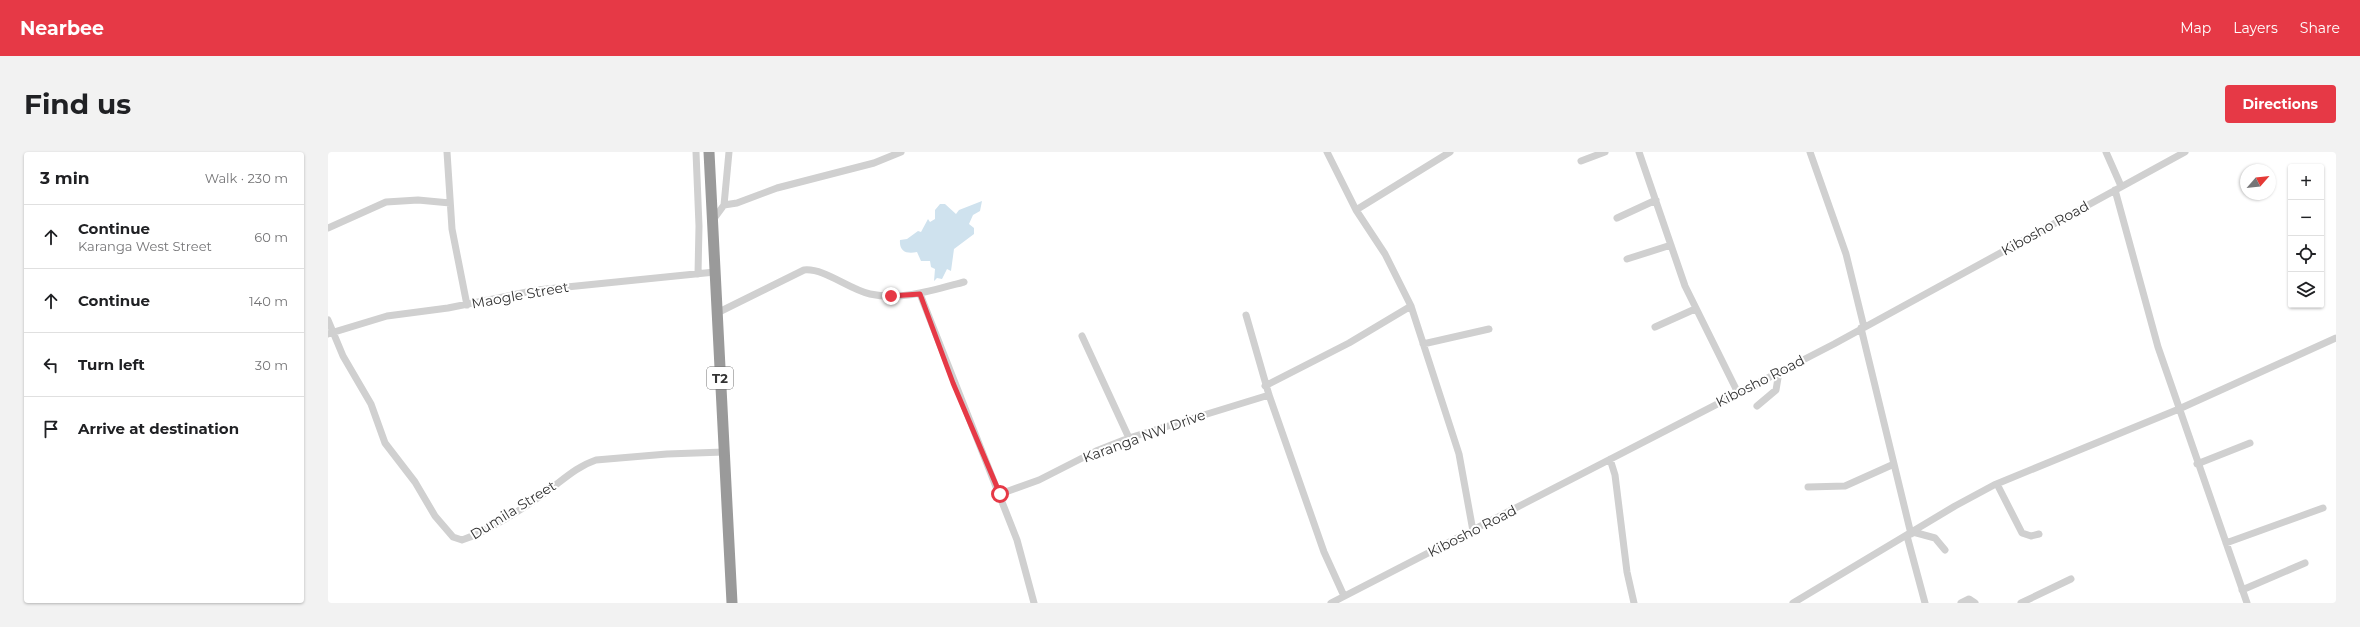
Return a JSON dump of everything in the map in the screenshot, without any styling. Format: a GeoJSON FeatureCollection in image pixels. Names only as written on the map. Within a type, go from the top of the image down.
{"type":"FeatureCollection","features":[{"type":"Feature","properties":{"kind":"highway","name":"T2"},"geometry":{"type":"LineString","coordinates":[[709,152],[732,603]]}},
{"type":"Feature","properties":{"kind":"street"},"geometry":{"type":"LineString","coordinates":[[447,152],[452,229],[467,305]]}},
{"type":"Feature","properties":{"kind":"street"},"geometry":{"type":"LineString","coordinates":[[696,152],[699,226],[698,274]]}},
{"type":"Feature","properties":{"kind":"street"},"geometry":{"type":"LineString","coordinates":[[712,221],[724,205],[729,152]]}},
{"type":"Feature","properties":{"kind":"street"},"geometry":{"type":"LineString","coordinates":[[724,205],[737,203],[777,188],[874,162],[901,152]]}},
{"type":"Feature","properties":{"kind":"street"},"geometry":{"type":"LineString","coordinates":[[1327,152],[1356,210],[1385,254],[1411,306],[1459,454],[1473,531]]}},
{"type":"Feature","properties":{"kind":"street"},"geometry":{"type":"LineString","coordinates":[[1356,210],[1450,152]]}},
{"type":"Feature","properties":{"kind":"street"},"geometry":{"type":"LineString","coordinates":[[1581,161],[1605,152]]}},
{"type":"Feature","properties":{"kind":"street"},"geometry":{"type":"LineString","coordinates":[[1639,152],[1680,273],[1695,308],[1738,393]]}},
{"type":"Feature","properties":{"kind":"street"},"geometry":{"type":"LineString","coordinates":[[1810,152],[1846,254],[1925,603]]}},
{"type":"Feature","properties":{"kind":"street"},"geometry":{"type":"LineString","coordinates":[[2106,152],[2118,188],[2158,347],[2197,464],[2247,603]]}},
{"type":"Feature","properties":{"kind":"street","name":"Kibosho Road"},"geometry":{"type":"LineString","coordinates":[[1331,603],[1473,531],[1863,328],[2185,152]]}},
{"type":"Feature","properties":{"kind":"street"},"geometry":{"type":"LineString","coordinates":[[328,228],[386,202],[418,200],[450,203]]}},
{"type":"Feature","properties":{"kind":"street"},"geometry":{"type":"LineString","coordinates":[[1617,218],[1656,200]]}},
{"type":"Feature","properties":{"kind":"street"},"geometry":{"type":"LineString","coordinates":[[1627,259],[1671,245]]}},
{"type":"Feature","properties":{"kind":"street"},"geometry":{"type":"LineString","coordinates":[[717,313],[795,273],[810,269],[870,294],[891,296],[920,294],[964,282]]}},
{"type":"Feature","properties":{"kind":"street","name":"Maogle Street"},"geometry":{"type":"LineString","coordinates":[[330,334],[387,316],[467,305],[567,285],[715,272]]}},
{"type":"Feature","properties":{"kind":"street"},"geometry":{"type":"LineString","coordinates":[[920,294],[953,383],[976,435],[1017,540],[1034,603]]}},
{"type":"Feature","properties":{"kind":"street"},"geometry":{"type":"LineString","coordinates":[[1265,386],[1349,343],[1411,306]]}},
{"type":"Feature","properties":{"kind":"street"},"geometry":{"type":"LineString","coordinates":[[1655,327],[1695,308]]}},
{"type":"Feature","properties":{"kind":"street"},"geometry":{"type":"LineString","coordinates":[[1246,314],[1265,386],[1324,552],[1344,596]]}},
{"type":"Feature","properties":{"kind":"street","name":"Dumila Street"},"geometry":{"type":"LineString","coordinates":[[328,320],[332,326],[330,334],[371,404],[385,443],[415,482],[435,516],[453,537],[462,540],[485,530],[541,496],[586,463],[596,460],[667,454],[724,452]]}},
{"type":"Feature","properties":{"kind":"street"},"geometry":{"type":"LineString","coordinates":[[1423,344],[1489,329]]}},
{"type":"Feature","properties":{"kind":"street"},"geometry":{"type":"LineString","coordinates":[[1082,336],[1129,438]]}},
{"type":"Feature","properties":{"kind":"street"},"geometry":{"type":"LineString","coordinates":[[1793,603],[1955,506],[1997,484],[2179,409],[2336,338]]}},
{"type":"Feature","properties":{"kind":"street"},"geometry":{"type":"LineString","coordinates":[[1757,406],[1776,390],[1779,372]]}},
{"type":"Feature","properties":{"kind":"street","name":"Karanga NW Drive"},"geometry":{"type":"LineString","coordinates":[[1000,494],[1046,477],[1096,451],[1129,438],[1269,395]]}},
{"type":"Feature","properties":{"kind":"street"},"geometry":{"type":"LineString","coordinates":[[2197,464],[2250,443]]}},
{"type":"Feature","properties":{"kind":"street"},"geometry":{"type":"LineString","coordinates":[[1610,459],[1615,475],[1627,572],[1634,603]]}},
{"type":"Feature","properties":{"kind":"street"},"geometry":{"type":"LineString","coordinates":[[1808,487],[1845,486],[1894,464]]}},
{"type":"Feature","properties":{"kind":"street"},"geometry":{"type":"LineString","coordinates":[[1997,484],[2022,533],[2031,536],[2039,534]]}},
{"type":"Feature","properties":{"kind":"street"},"geometry":{"type":"LineString","coordinates":[[2226,543],[2322,508]]}},
{"type":"Feature","properties":{"kind":"street"},"geometry":{"type":"LineString","coordinates":[[1910,534],[1935,538],[1945,550]]}},
{"type":"Feature","properties":{"kind":"street"},"geometry":{"type":"LineString","coordinates":[[2242,590],[2305,563]]}},
{"type":"Feature","properties":{"kind":"street"},"geometry":{"type":"LineString","coordinates":[[2021,603],[2071,579]]}},
{"type":"Feature","properties":{"kind":"street"},"geometry":{"type":"LineString","coordinates":[[1961,603],[1971,599],[1975,603]]}},
{"type":"Feature","properties":{"kind":"water"},"geometry":{"type":"Polygon","coordinates":[[[982,201],[980,211],[973,215],[969,224],[974,228],[974,234],[954,249],[951,271],[947,269],[942,279],[937,278],[934,281],[935,269],[931,267],[930,261],[921,261],[917,252],[910,253],[902,250],[900,240],[907,239],[918,231],[921,232],[928,219],[930,222],[935,219],[935,210],[940,204],[945,204],[956,214],[959,210],[982,201]]]}},
{"type":"Feature","properties":{"kind":"route"},"geometry":{"type":"LineString","coordinates":[[891,296],[920,294],[947,362],[953,383],[1000,494]]}}]}
